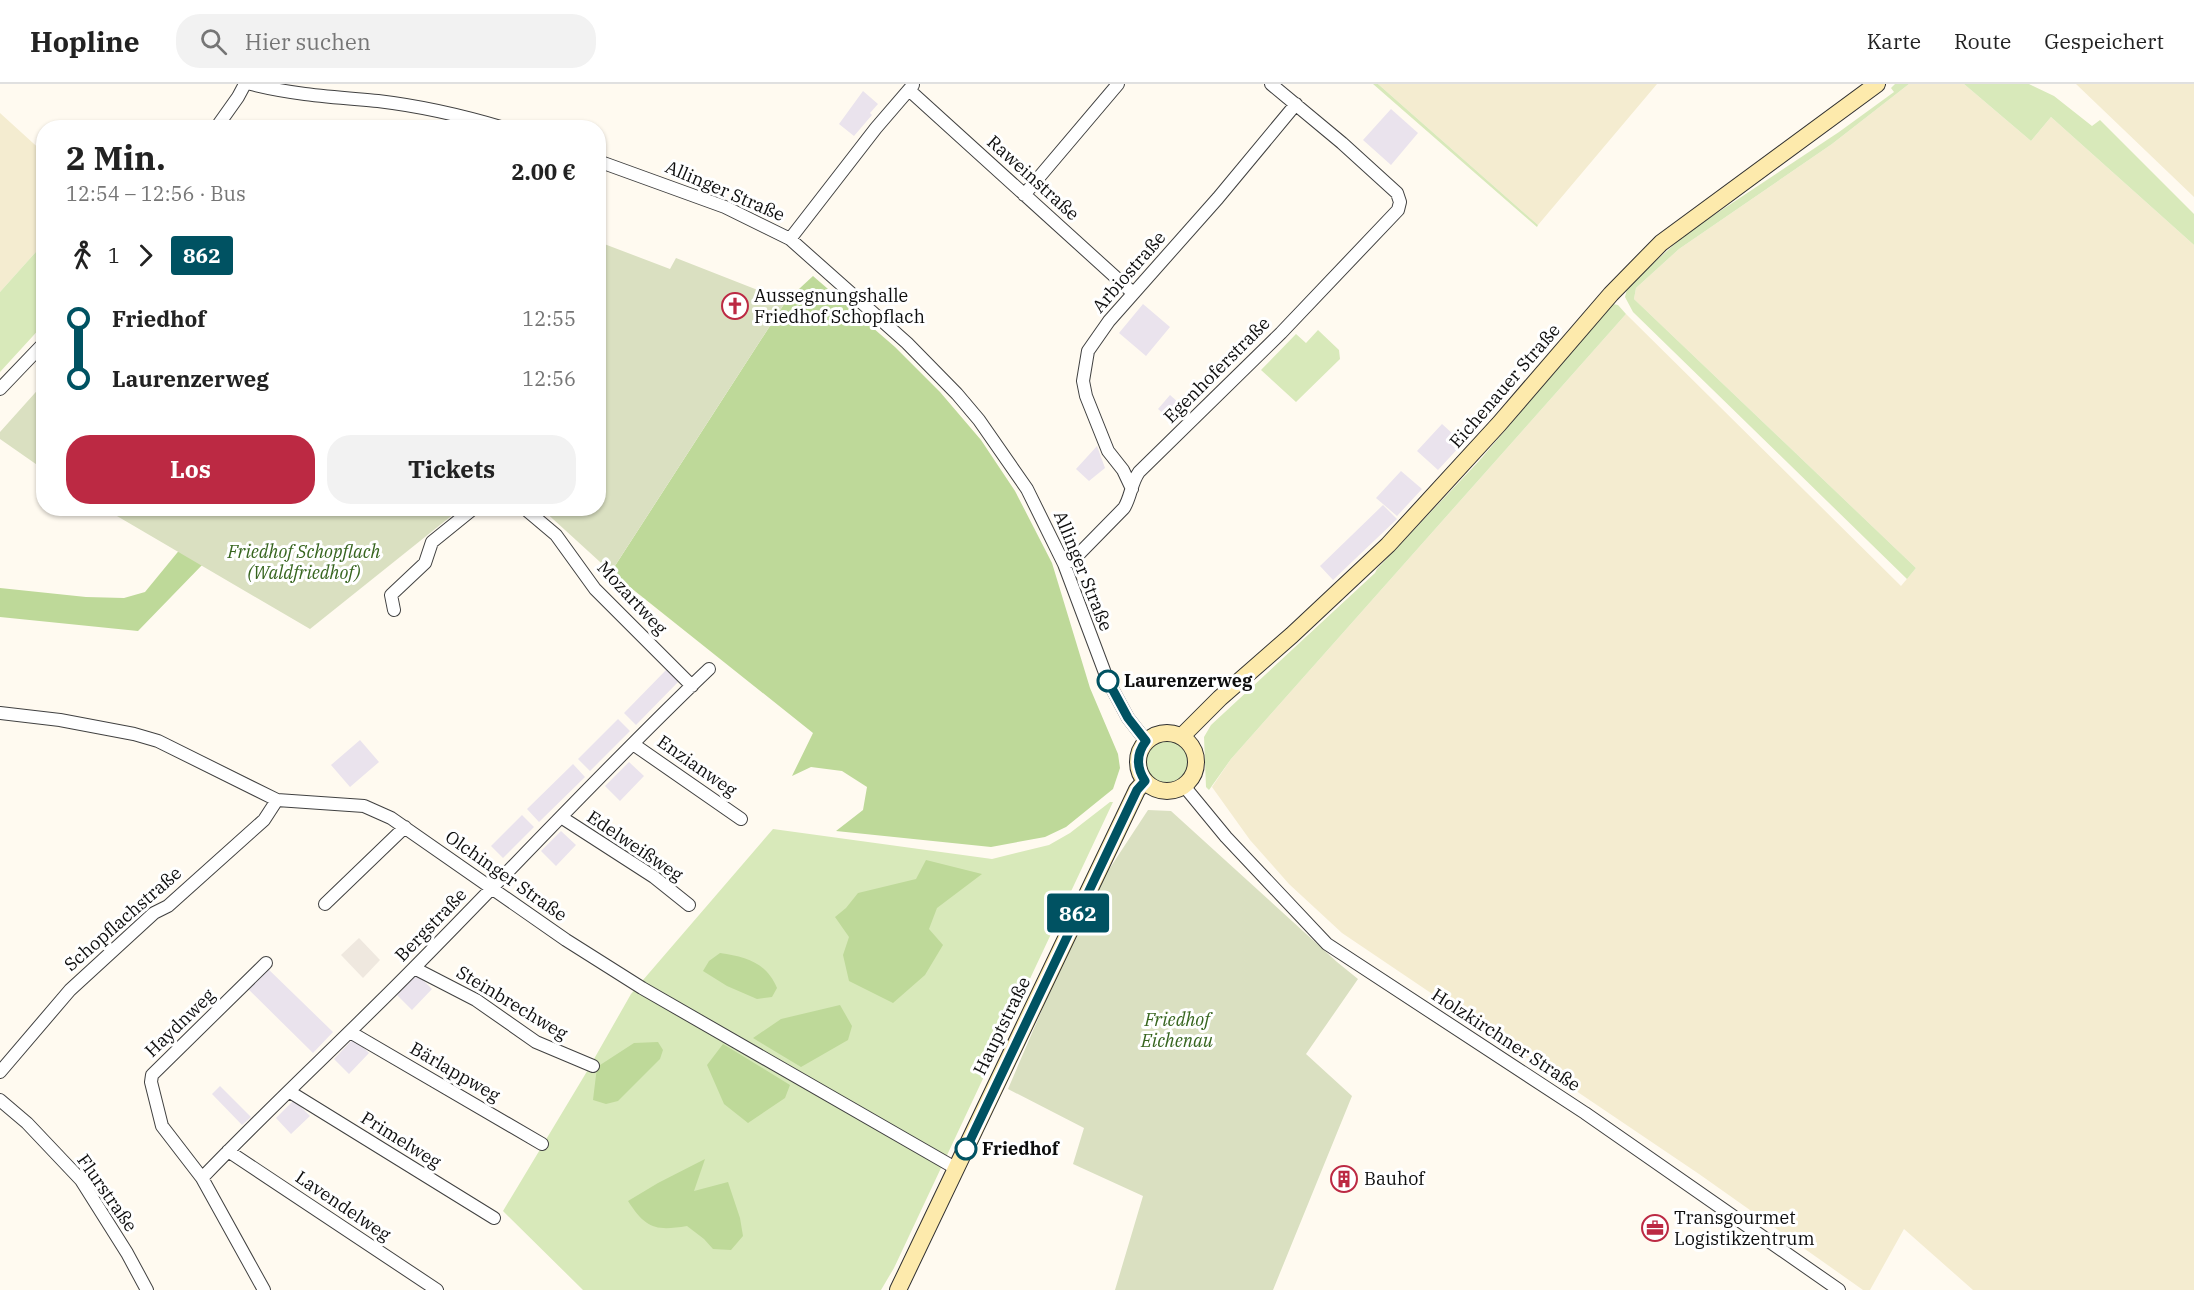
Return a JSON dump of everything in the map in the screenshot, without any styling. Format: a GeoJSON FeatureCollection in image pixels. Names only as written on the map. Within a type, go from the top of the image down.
{"type":"FeatureCollection","features":[{"type":"Feature","properties":{"kind":"main road","name":"Eichenauer Straße"},"geometry":{"type":"LineString","coordinates":[[1182,736],[1388,544],[1499,424],[1611,294],[1661,243],[1877,84]]}},
{"type":"Feature","properties":{"kind":"main road"},"geometry":{"type":"LineString","coordinates":[[1164,732],[1182,736],[1191,744],[1196,755],[1193,774],[1184,786],[1171,791],[1152,787],[1140,773],[1138,763],[1139,754],[1146,741],[1164,732]]}},
{"type":"Feature","properties":{"kind":"main road","name":"Hauptstraße"},"geometry":{"type":"LineString","coordinates":[[898,1290],[1137,790],[1145,781]]}},
{"type":"Feature","properties":{"kind":"street"},"geometry":{"type":"LineString","coordinates":[[222,120],[245,84]]}},
{"type":"Feature","properties":{"kind":"street"},"geometry":{"type":"LineString","coordinates":[[251,84],[303,95],[379,102],[430,110],[471,120]]}},
{"type":"Feature","properties":{"kind":"street"},"geometry":{"type":"LineString","coordinates":[[1024,195],[1118,84]]}},
{"type":"Feature","properties":{"kind":"street"},"geometry":{"type":"LineString","coordinates":[[1271,84],[1296,104]]}},
{"type":"Feature","properties":{"kind":"street"},"geometry":{"type":"LineString","coordinates":[[790,238],[876,128],[912,87]]}},
{"type":"Feature","properties":{"kind":"street","name":"Raweinstraße"},"geometry":{"type":"LineString","coordinates":[[912,87],[1024,195],[1133,293]]}},
{"type":"Feature","properties":{"kind":"street","name":"Egenhoferstraße"},"geometry":{"type":"LineString","coordinates":[[1064,564],[1073,560],[1124,508],[1139,472],[1288,326],[1398,210],[1400,202],[1397,193],[1296,104]]}},
{"type":"Feature","properties":{"kind":"street","name":"Arbiostraße"},"geometry":{"type":"LineString","coordinates":[[1132,489],[1126,476],[1108,451],[1088,402],[1083,381],[1084,366],[1091,345],[1296,104]]}},
{"type":"Feature","properties":{"kind":"street","name":"Allinger Straße"},"geometry":{"type":"LineString","coordinates":[[606,164],[725,207],[790,238],[907,343],[957,393],[979,420],[1027,489],[1064,564],[1108,681],[1128,718],[1146,741]]}},
{"type":"Feature","properties":{"kind":"street"},"geometry":{"type":"LineString","coordinates":[[0,389],[36,351]]}},
{"type":"Feature","properties":{"kind":"street"},"geometry":{"type":"LineString","coordinates":[[394,610],[391,595],[425,563],[432,542],[464,516]]}},
{"type":"Feature","properties":{"kind":"street","name":"Mozartweg"},"geometry":{"type":"LineString","coordinates":[[533,516],[556,535],[595,589],[692,686]]}},
{"type":"Feature","properties":{"kind":"street","name":"Bergstraße"},"geometry":{"type":"LineString","coordinates":[[202,1178],[414,968],[709,669]]}},
{"type":"Feature","properties":{"kind":"street","name":"Olchinger Straße"},"geometry":{"type":"LineString","coordinates":[[0,713],[60,720],[158,741],[276,800],[364,807],[391,818],[566,940],[642,988],[957,1169]]}},
{"type":"Feature","properties":{"kind":"street","name":"Enzianweg"},"geometry":{"type":"LineString","coordinates":[[633,744],[741,819]]}},
{"type":"Feature","properties":{"kind":"street","name":"Holzkirchner Straße"},"geometry":{"type":"LineString","coordinates":[[1184,786],[1233,844],[1327,944],[1585,1113],[1839,1290]]}},
{"type":"Feature","properties":{"kind":"street","name":"Schopflachstraße"},"geometry":{"type":"LineString","coordinates":[[0,1072],[70,990],[264,820],[276,800]]}},
{"type":"Feature","properties":{"kind":"street","name":"Edelweißweg"},"geometry":{"type":"LineString","coordinates":[[561,817],[654,877],[689,905]]}},
{"type":"Feature","properties":{"kind":"street"},"geometry":{"type":"LineString","coordinates":[[325,904],[405,827]]}},
{"type":"Feature","properties":{"kind":"street","name":"Haydnweg"},"geometry":{"type":"LineString","coordinates":[[202,1178],[162,1126],[151,1082],[152,1076],[266,963]]}},
{"type":"Feature","properties":{"kind":"street","name":"Steinbrechweg"},"geometry":{"type":"LineString","coordinates":[[414,968],[476,1000],[536,1042],[593,1066]]}},
{"type":"Feature","properties":{"kind":"street","name":"Bärlappweg"},"geometry":{"type":"LineString","coordinates":[[350,1032],[542,1144]]}},
{"type":"Feature","properties":{"kind":"street","name":"Primelweg"},"geometry":{"type":"LineString","coordinates":[[290,1092],[494,1218]]}},
{"type":"Feature","properties":{"kind":"street","name":"Flurstraße"},"geometry":{"type":"LineString","coordinates":[[0,1100],[27,1123],[81,1180],[127,1253],[147,1290]]}},
{"type":"Feature","properties":{"kind":"street","name":"Lavendelweg"},"geometry":{"type":"LineString","coordinates":[[228,1151],[437,1290]]}},
{"type":"Feature","properties":{"kind":"street"},"geometry":{"type":"LineString","coordinates":[[202,1178],[264,1290]]}},
{"type":"Feature","properties":{"kind":"shaded area"},"geometry":{"type":"Polygon","coordinates":[[[1378,84],[1657,84],[1538,225],[1378,84]]]}},
{"type":"Feature","properties":{"kind":"shaded area"},"geometry":{"type":"Polygon","coordinates":[[[1909,84],[1964,84],[2031,141],[2051,117],[2194,245],[2194,1290],[1973,1290],[1904,1229],[1870,1290],[1863,1290],[1699,1174],[1342,933],[1289,884],[1250,840],[1212,787],[1231,759],[1626,314],[1901,586],[1916,568],[1634,299],[1636,288],[1679,249],[1832,144],[1909,84]]]}},
{"type":"Feature","properties":{"kind":"shaded area"},"geometry":{"type":"Polygon","coordinates":[[[2076,84],[2194,84],[2194,197],[2076,84]]]}},
{"type":"Feature","properties":{"kind":"shaded area"},"geometry":{"type":"Polygon","coordinates":[[[863,91],[878,104],[854,136],[839,124],[863,91]]]}},
{"type":"Feature","properties":{"kind":"shaded area"},"geometry":{"type":"Polygon","coordinates":[[[1391,109],[1418,133],[1391,165],[1363,140],[1391,109]]]}},
{"type":"Feature","properties":{"kind":"shaded area"},"geometry":{"type":"Polygon","coordinates":[[[0,113],[36,146],[36,252],[0,292],[0,113]]]}},
{"type":"Feature","properties":{"kind":"shaded area"},"geometry":{"type":"Polygon","coordinates":[[[1143,304],[1170,327],[1146,356],[1119,333],[1143,304]]]}},
{"type":"Feature","properties":{"kind":"shaded area"},"geometry":{"type":"Polygon","coordinates":[[[1170,395],[1188,411],[1176,424],[1158,409],[1170,395]]]}},
{"type":"Feature","properties":{"kind":"shaded area"},"geometry":{"type":"Polygon","coordinates":[[[1442,424],[1463,443],[1438,470],[1417,451],[1442,424]]]}},
{"type":"Feature","properties":{"kind":"shaded area"},"geometry":{"type":"Polygon","coordinates":[[[1097,446],[1105,468],[1089,481],[1076,469],[1097,446]]]}},
{"type":"Feature","properties":{"kind":"shaded area"},"geometry":{"type":"Polygon","coordinates":[[[1401,471],[1422,489],[1397,516],[1376,498],[1401,471]]]}},
{"type":"Feature","properties":{"kind":"shaded area"},"geometry":{"type":"Polygon","coordinates":[[[1383,505],[1397,519],[1333,580],[1320,566],[1383,505]]]}},
{"type":"Feature","properties":{"kind":"shaded area"},"geometry":{"type":"Polygon","coordinates":[[[668,668],[680,680],[636,725],[624,713],[668,668]]]}},
{"type":"Feature","properties":{"kind":"shaded area"},"geometry":{"type":"Polygon","coordinates":[[[618,719],[630,731],[590,771],[578,759],[618,719]]]}},
{"type":"Feature","properties":{"kind":"shaded area"},"geometry":{"type":"Polygon","coordinates":[[[360,740],[379,762],[350,787],[331,765],[360,740]]]}},
{"type":"Feature","properties":{"kind":"shaded area"},"geometry":{"type":"Polygon","coordinates":[[[629,762],[644,776],[620,801],[605,786],[629,762]]]}},
{"type":"Feature","properties":{"kind":"shaded area"},"geometry":{"type":"Polygon","coordinates":[[[573,764],[585,777],[539,822],[527,809],[573,764]]]}},
{"type":"Feature","properties":{"kind":"shaded area"},"geometry":{"type":"Polygon","coordinates":[[[522,815],[534,827],[503,858],[491,846],[522,815]]]}},
{"type":"Feature","properties":{"kind":"shaded area"},"geometry":{"type":"Polygon","coordinates":[[[561,831],[576,845],[556,866],[541,851],[561,831]]]}},
{"type":"Feature","properties":{"kind":"shaded area"},"geometry":{"type":"Polygon","coordinates":[[[359,938],[380,960],[363,978],[341,955],[359,938]]]}},
{"type":"Feature","properties":{"kind":"shaded area"},"geometry":{"type":"Polygon","coordinates":[[[264,965],[333,1032],[313,1053],[244,985],[264,965]]]}},
{"type":"Feature","properties":{"kind":"shaded area"},"geometry":{"type":"Polygon","coordinates":[[[417,974],[432,989],[412,1010],[397,995],[417,974]]]}},
{"type":"Feature","properties":{"kind":"shaded area"},"geometry":{"type":"Polygon","coordinates":[[[354,1038],[369,1053],[349,1074],[334,1059],[354,1038]]]}},
{"type":"Feature","properties":{"kind":"shaded area"},"geometry":{"type":"Polygon","coordinates":[[[220,1086],[251,1117],[242,1125],[212,1094],[220,1086]]]}},
{"type":"Feature","properties":{"kind":"shaded area"},"geometry":{"type":"Polygon","coordinates":[[[294,1100],[310,1116],[291,1134],[276,1118],[294,1100]]]}},
{"type":"Feature","properties":{"kind":"green space"},"geometry":{"type":"Polygon","coordinates":[[[1373,84],[1378,84],[1538,225],[1537,227],[1373,84]]]}},
{"type":"Feature","properties":{"kind":"green space"},"geometry":{"type":"Polygon","coordinates":[[[1895,84],[1909,84],[1832,144],[1679,249],[1636,288],[1634,299],[1916,568],[1907,579],[1633,312],[1625,297],[1627,289],[1639,276],[1687,233],[1839,132],[1894,92],[1891,88],[1895,84]]]}},
{"type":"Feature","properties":{"kind":"green space"},"geometry":{"type":"Polygon","coordinates":[[[1964,84],[2029,84],[2054,96],[2092,126],[2100,120],[2194,214],[2194,245],[2051,117],[2031,141],[1964,84]]]}},
{"type":"Feature","properties":{"kind":"green space"},"geometry":{"type":"Polygon","coordinates":[[[606,245],[670,269],[676,258],[786,301],[611,572],[550,516],[606,516],[606,245]]]}},
{"type":"Feature","properties":{"kind":"green space"},"geometry":{"type":"Polygon","coordinates":[[[36,252],[36,333],[0,372],[0,292],[36,252]]]}},
{"type":"Feature","properties":{"kind":"green space"},"geometry":{"type":"Polygon","coordinates":[[[813,276],[895,347],[940,392],[981,440],[1015,491],[1052,563],[1090,688],[1118,754],[1120,768],[1113,789],[1066,827],[1045,837],[991,847],[836,831],[863,810],[867,787],[842,771],[811,767],[792,776],[813,733],[611,572],[786,301],[813,276]]]}},
{"type":"Feature","properties":{"kind":"green space"},"geometry":{"type":"Polygon","coordinates":[[[1613,304],[1618,305],[1626,314],[1231,759],[1209,790],[1206,787],[1204,737],[1211,725],[1375,573],[1479,461],[1613,304]]]}},
{"type":"Feature","properties":{"kind":"green space"},"geometry":{"type":"Polygon","coordinates":[[[1318,330],[1339,350],[1340,359],[1296,402],[1261,370],[1296,334],[1306,343],[1318,330]]]}},
{"type":"Feature","properties":{"kind":"green space"},"geometry":{"type":"Polygon","coordinates":[[[36,392],[36,464],[0,439],[0,432],[36,392]]]}},
{"type":"Feature","properties":{"kind":"green space","name":"Friedhof Schopflach (Waldfriedhof)"},"geometry":{"type":"Polygon","coordinates":[[[117,516],[451,516],[310,629],[117,516]]]}},
{"type":"Feature","properties":{"kind":"green space"},"geometry":{"type":"Polygon","coordinates":[[[186,542],[205,562],[138,631],[0,617],[0,588],[86,597],[124,598],[145,592],[186,542]]]}},
{"type":"Feature","properties":{"kind":"green space"},"geometry":{"type":"Polygon","coordinates":[[[1167,739],[1183,746],[1190,762],[1183,778],[1167,785],[1151,778],[1144,762],[1151,746],[1167,739]]]}},
{"type":"Feature","properties":{"kind":"green space"},"geometry":{"type":"Polygon","coordinates":[[[1113,802],[894,1268],[881,1290],[583,1290],[503,1211],[631,994],[773,829],[992,859],[1049,845],[1070,833],[1113,802]]]}},
{"type":"Feature","properties":{"kind":"green space","name":"Friedhof Eichenau"},"geometry":{"type":"Polygon","coordinates":[[[1148,810],[1171,811],[1358,979],[1306,1054],[1352,1096],[1273,1290],[1115,1290],[1143,1196],[1073,1164],[1084,1128],[1008,1089],[1068,949],[1104,877],[1148,810]]]}},
{"type":"Feature","properties":{"kind":"green space"},"geometry":{"type":"Polygon","coordinates":[[[926,860],[982,874],[937,908],[929,929],[943,945],[925,975],[893,1003],[849,981],[843,955],[849,937],[835,917],[858,893],[916,879],[926,860]]]}},
{"type":"Feature","properties":{"kind":"green space"},"geometry":{"type":"Polygon","coordinates":[[[720,953],[747,959],[767,972],[777,988],[772,997],[757,999],[727,986],[703,971],[709,961],[720,953]]]}},
{"type":"Feature","properties":{"kind":"green space"},"geometry":{"type":"Polygon","coordinates":[[[840,1005],[852,1026],[848,1040],[801,1067],[753,1038],[781,1019],[840,1005]]]}},
{"type":"Feature","properties":{"kind":"green space"},"geometry":{"type":"Polygon","coordinates":[[[658,1042],[663,1050],[660,1059],[618,1101],[606,1104],[593,1100],[597,1067],[634,1043],[658,1042]]]}},
{"type":"Feature","properties":{"kind":"green space"},"geometry":{"type":"Polygon","coordinates":[[[723,1044],[790,1085],[785,1098],[748,1123],[724,1104],[707,1065],[723,1044]]]}},
{"type":"Feature","properties":{"kind":"green space"},"geometry":{"type":"Polygon","coordinates":[[[705,1159],[694,1191],[728,1182],[740,1218],[743,1236],[731,1250],[713,1249],[687,1226],[659,1228],[646,1223],[628,1201],[705,1159]]]}},
{"type":"Feature","properties":{"kind":"bus line","name":"862"},"geometry":{"type":"LineString","coordinates":[[966,1149],[1098,870],[1137,790],[1145,781],[1138,763],[1139,754],[1146,741],[1128,718],[1108,681]]}},
{"type":"Feature","properties":{"kind":"place","name":"Aussegnungshalle Friedhof Schopflach"},"geometry":{"type":"Point","coordinates":[735,306]}},
{"type":"Feature","properties":{"kind":"place","name":"Laurenzerweg"},"geometry":{"type":"Point","coordinates":[1108,681]}},
{"type":"Feature","properties":{"kind":"place","name":"Friedhof"},"geometry":{"type":"Point","coordinates":[966,1149]}},
{"type":"Feature","properties":{"kind":"place","name":"Bauhof"},"geometry":{"type":"Point","coordinates":[1344,1179]}},
{"type":"Feature","properties":{"kind":"place","name":"Transgourmet Logistikzentrum"},"geometry":{"type":"Point","coordinates":[1655,1228]}}]}
